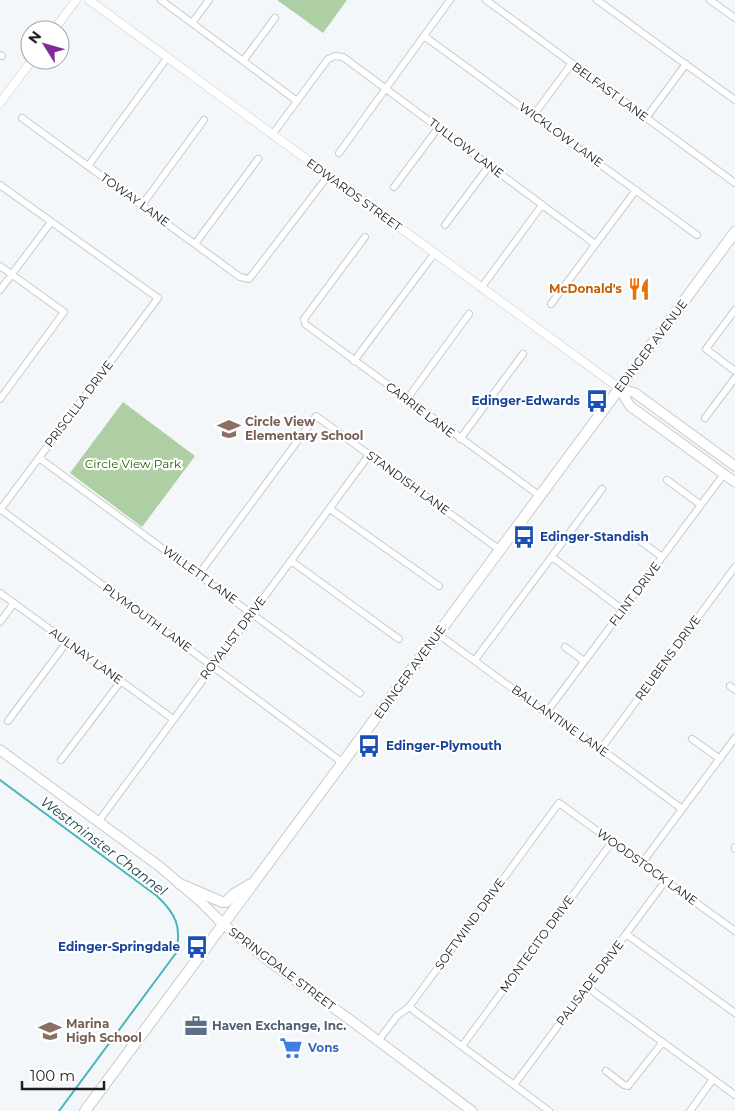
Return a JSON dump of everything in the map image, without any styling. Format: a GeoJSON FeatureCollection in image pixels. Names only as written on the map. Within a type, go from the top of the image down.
{"type":"FeatureCollection","features":[{"type":"Feature","properties":{"kind":"main road","name":"EDINGER AVENUE"},"geometry":{"type":"LineString","coordinates":[[85,1111],[735,232]]}},
{"type":"Feature","properties":{"kind":"main road","name":"EDWARDS STREET"},"geometry":{"type":"LineString","coordinates":[[619,388],[635,393],[735,466]]}},
{"type":"Feature","properties":{"kind":"main road","name":"EDWARDS STREET"},"geometry":{"type":"LineString","coordinates":[[619,388],[630,406],[735,482]]}},
{"type":"Feature","properties":{"kind":"main road","name":"SPRINGDALE STREET"},"geometry":{"type":"LineString","coordinates":[[0,750],[180,884],[270,962],[472,1111]]}},
{"type":"Feature","properties":{"kind":"main road"},"geometry":{"type":"LineString","coordinates":[[180,884],[226,902],[234,894],[256,880]]}},
{"type":"Feature","properties":{"kind":"street"},"geometry":{"type":"LineString","coordinates":[[61,20],[76,0]]}},
{"type":"Feature","properties":{"kind":"street","name":"EDWARDS STREET"},"geometry":{"type":"LineString","coordinates":[[89,0],[619,388]]}},
{"type":"Feature","properties":{"kind":"street"},"geometry":{"type":"LineString","coordinates":[[161,0],[298,101],[272,135]]}},
{"type":"Feature","properties":{"kind":"street"},"geometry":{"type":"LineString","coordinates":[[192,23],[208,0]]}},
{"type":"Feature","properties":{"kind":"street"},"geometry":{"type":"LineString","coordinates":[[339,153],[450,0]]}},
{"type":"Feature","properties":{"kind":"street","name":"BELFAST LANE"},"geometry":{"type":"LineString","coordinates":[[486,0],[735,183]]}},
{"type":"Feature","properties":{"kind":"street"},"geometry":{"type":"LineString","coordinates":[[597,0],[735,100]]}},
{"type":"Feature","properties":{"kind":"street"},"geometry":{"type":"LineString","coordinates":[[710,0],[735,18]]}},
{"type":"Feature","properties":{"kind":"street"},"geometry":{"type":"LineString","coordinates":[[243,61],[275,18]]}},
{"type":"Feature","properties":{"kind":"street","name":"WICKLOW LANE"},"geometry":{"type":"LineString","coordinates":[[424,36],[697,235]]}},
{"type":"Feature","properties":{"kind":"street","name":"TULLOW LANE"},"geometry":{"type":"LineString","coordinates":[[298,101],[328,59],[335,56],[343,57],[595,244]]}},
{"type":"Feature","properties":{"kind":"street"},"geometry":{"type":"LineString","coordinates":[[88,166],[168,58]]}},
{"type":"Feature","properties":{"kind":"street"},"geometry":{"type":"LineString","coordinates":[[533,116],[572,63]]}},
{"type":"Feature","properties":{"kind":"street"},"geometry":{"type":"LineString","coordinates":[[646,118],[686,64]]}},
{"type":"Feature","properties":{"kind":"street"},"geometry":{"type":"LineString","coordinates":[[0,103],[25,70]]}},
{"type":"Feature","properties":{"kind":"street","name":"TOWAY LANE"},"geometry":{"type":"LineString","coordinates":[[22,118],[240,277],[249,279],[328,176]]}},
{"type":"Feature","properties":{"kind":"street"},"geometry":{"type":"LineString","coordinates":[[142,205],[204,120]]}},
{"type":"Feature","properties":{"kind":"street"},"geometry":{"type":"LineString","coordinates":[[394,187],[438,128]]}},
{"type":"Feature","properties":{"kind":"street"},"geometry":{"type":"LineString","coordinates":[[195,244],[258,159]]}},
{"type":"Feature","properties":{"kind":"street"},"geometry":{"type":"LineString","coordinates":[[445,225],[489,166]]}},
{"type":"Feature","properties":{"kind":"street"},"geometry":{"type":"LineString","coordinates":[[0,185],[51,222],[0,290]]}},
{"type":"Feature","properties":{"kind":"street"},"geometry":{"type":"LineString","coordinates":[[551,304],[636,190]]}},
{"type":"Feature","properties":{"kind":"street"},"geometry":{"type":"LineString","coordinates":[[481,288],[542,205]]}},
{"type":"Feature","properties":{"kind":"street","name":"PRISCILLA DRIVE"},"geometry":{"type":"LineString","coordinates":[[0,510],[158,298],[51,222]]}},
{"type":"Feature","properties":{"kind":"street","name":"CARRIE LANE"},"geometry":{"type":"LineString","coordinates":[[365,236],[303,321],[305,324],[540,496]]}},
{"type":"Feature","properties":{"kind":"street"},"geometry":{"type":"LineString","coordinates":[[354,361],[434,254]]}},
{"type":"Feature","properties":{"kind":"street"},"geometry":{"type":"LineString","coordinates":[[0,266],[64,312],[0,399]]}},
{"type":"Feature","properties":{"kind":"street"},"geometry":{"type":"LineString","coordinates":[[735,310],[706,349],[735,371]]}},
{"type":"Feature","properties":{"kind":"street"},"geometry":{"type":"LineString","coordinates":[[407,399],[470,314]]}},
{"type":"Feature","properties":{"kind":"street"},"geometry":{"type":"LineString","coordinates":[[460,439],[522,354]]}},
{"type":"Feature","properties":{"kind":"street"},"geometry":{"type":"LineString","coordinates":[[705,418],[735,378]]}},
{"type":"Feature","properties":{"kind":"street","name":"STANDISH LANE"},"geometry":{"type":"LineString","coordinates":[[199,574],[316,416],[500,550]]}},
{"type":"Feature","properties":{"kind":"street","name":"ROYALIST DRIVE"},"geometry":{"type":"LineString","coordinates":[[98,822],[172,719],[369,455]]}},
{"type":"Feature","properties":{"kind":"street","name":"WILLETT LANE"},"geometry":{"type":"LineString","coordinates":[[39,458],[360,693]]}},
{"type":"Feature","properties":{"kind":"street","name":"FLINT DRIVE"},"geometry":{"type":"LineString","coordinates":[[546,713],[724,474]]}},
{"type":"Feature","properties":{"kind":"street"},"geometry":{"type":"LineString","coordinates":[[667,480],[701,505]]}},
{"type":"Feature","properties":{"kind":"street"},"geometry":{"type":"LineString","coordinates":[[475,660],[602,489]]}},
{"type":"Feature","properties":{"kind":"street"},"geometry":{"type":"LineString","coordinates":[[330,509],[438,586]]}},
{"type":"Feature","properties":{"kind":"street","name":"PLYMOUTH LANE"},"geometry":{"type":"LineString","coordinates":[[0,510],[343,763]]}},
{"type":"Feature","properties":{"kind":"street"},"geometry":{"type":"LineString","coordinates":[[642,542],[662,557]]}},
{"type":"Feature","properties":{"kind":"street"},"geometry":{"type":"LineString","coordinates":[[552,557],[623,610]]}},
{"type":"Feature","properties":{"kind":"street"},"geometry":{"type":"LineString","coordinates":[[291,561],[399,639]]}},
{"type":"Feature","properties":{"kind":"street","name":"REUBENS DRIVE"},"geometry":{"type":"LineString","coordinates":[[601,749],[735,567]]}},
{"type":"Feature","properties":{"kind":"street","name":"AULNAY LANE"},"geometry":{"type":"LineString","coordinates":[[0,593],[172,719]]}},
{"type":"Feature","properties":{"kind":"street"},"geometry":{"type":"LineString","coordinates":[[0,622],[14,603]]}},
{"type":"Feature","properties":{"kind":"street","name":"BALLANTINE LANE"},"geometry":{"type":"LineString","coordinates":[[438,634],[546,713],[601,749],[682,810]]}},
{"type":"Feature","properties":{"kind":"street"},"geometry":{"type":"LineString","coordinates":[[8,721],[68,642]]}},
{"type":"Feature","properties":{"kind":"street"},"geometry":{"type":"LineString","coordinates":[[565,647],[584,661]]}},
{"type":"Feature","properties":{"kind":"street"},"geometry":{"type":"LineString","coordinates":[[61,760],[121,681]]}},
{"type":"Feature","properties":{"kind":"street"},"geometry":{"type":"LineString","coordinates":[[642,864],[735,738]]}},
{"type":"Feature","properties":{"kind":"street"},"geometry":{"type":"LineString","coordinates":[[692,739],[720,759]]}},
{"type":"Feature","properties":{"kind":"street","name":"WOODSTOCK LANE"},"geometry":{"type":"LineString","coordinates":[[560,803],[735,931]]}},
{"type":"Feature","properties":{"kind":"street","name":"SOFTWIND DRIVE"},"geometry":{"type":"LineString","coordinates":[[378,1041],[397,1016],[409,1007],[560,803]]}},
{"type":"Feature","properties":{"kind":"street","name":"MONTECITO DRIVE"},"geometry":{"type":"LineString","coordinates":[[462,1046],[612,842]]}},
{"type":"Feature","properties":{"kind":"street","name":"PALISADE DRIVE"},"geometry":{"type":"LineString","coordinates":[[514,1085],[666,880]]}},
{"type":"Feature","properties":{"kind":"street"},"geometry":{"type":"LineString","coordinates":[[626,934],[735,1013]]}},
{"type":"Feature","properties":{"kind":"street"},"geometry":{"type":"LineString","coordinates":[[587,987],[735,1095]]}},
{"type":"Feature","properties":{"kind":"street"},"geometry":{"type":"LineString","coordinates":[[409,1007],[549,1111]]}},
{"type":"Feature","properties":{"kind":"street"},"geometry":{"type":"LineString","coordinates":[[606,1071],[628,1086],[663,1042]]}},
{"type":"Feature","properties":{"kind":"street"},"geometry":{"type":"LineString","coordinates":[[690,1111],[713,1079]]}},
{"type":"Feature","properties":{"kind":"green space"},"geometry":{"type":"Polygon","coordinates":[[[277,0],[347,0],[323,33],[277,0]]]}},
{"type":"Feature","properties":{"kind":"green space","name":"Circle View Park"},"geometry":{"type":"Polygon","coordinates":[[[123,402],[195,456],[142,527],[70,473],[123,402]]]}},
{"type":"Feature","properties":{"kind":"waterway","name":"Westminster Channel"},"geometry":{"type":"LineString","coordinates":[[0,780],[157,896],[173,915],[178,928],[176,953],[59,1111]]}},
{"type":"Feature","properties":{"kind":"place","name":"McDonald's"},"geometry":{"type":"Point","coordinates":[639,289]}},
{"type":"Feature","properties":{"kind":"place","name":"Edinger-Edwards"},"geometry":{"type":"Point","coordinates":[597,401]}},
{"type":"Feature","properties":{"kind":"place","name":"Circle View Elementary School"},"geometry":{"type":"Point","coordinates":[229,429]}},
{"type":"Feature","properties":{"kind":"place","name":"Edinger-Standish"},"geometry":{"type":"Point","coordinates":[524,537]}},
{"type":"Feature","properties":{"kind":"place","name":"Edinger-Plymouth"},"geometry":{"type":"Point","coordinates":[369,746]}},
{"type":"Feature","properties":{"kind":"place","name":"Edinger-Springdale"},"geometry":{"type":"Point","coordinates":[197,947]}},
{"type":"Feature","properties":{"kind":"place","name":"Haven Exchange, Inc."},"geometry":{"type":"Point","coordinates":[196,1026]}},
{"type":"Feature","properties":{"kind":"place","name":"Marina High School"},"geometry":{"type":"Point","coordinates":[50,1031]}},
{"type":"Feature","properties":{"kind":"place","name":"Vons"},"geometry":{"type":"Point","coordinates":[291,1048]}}]}
